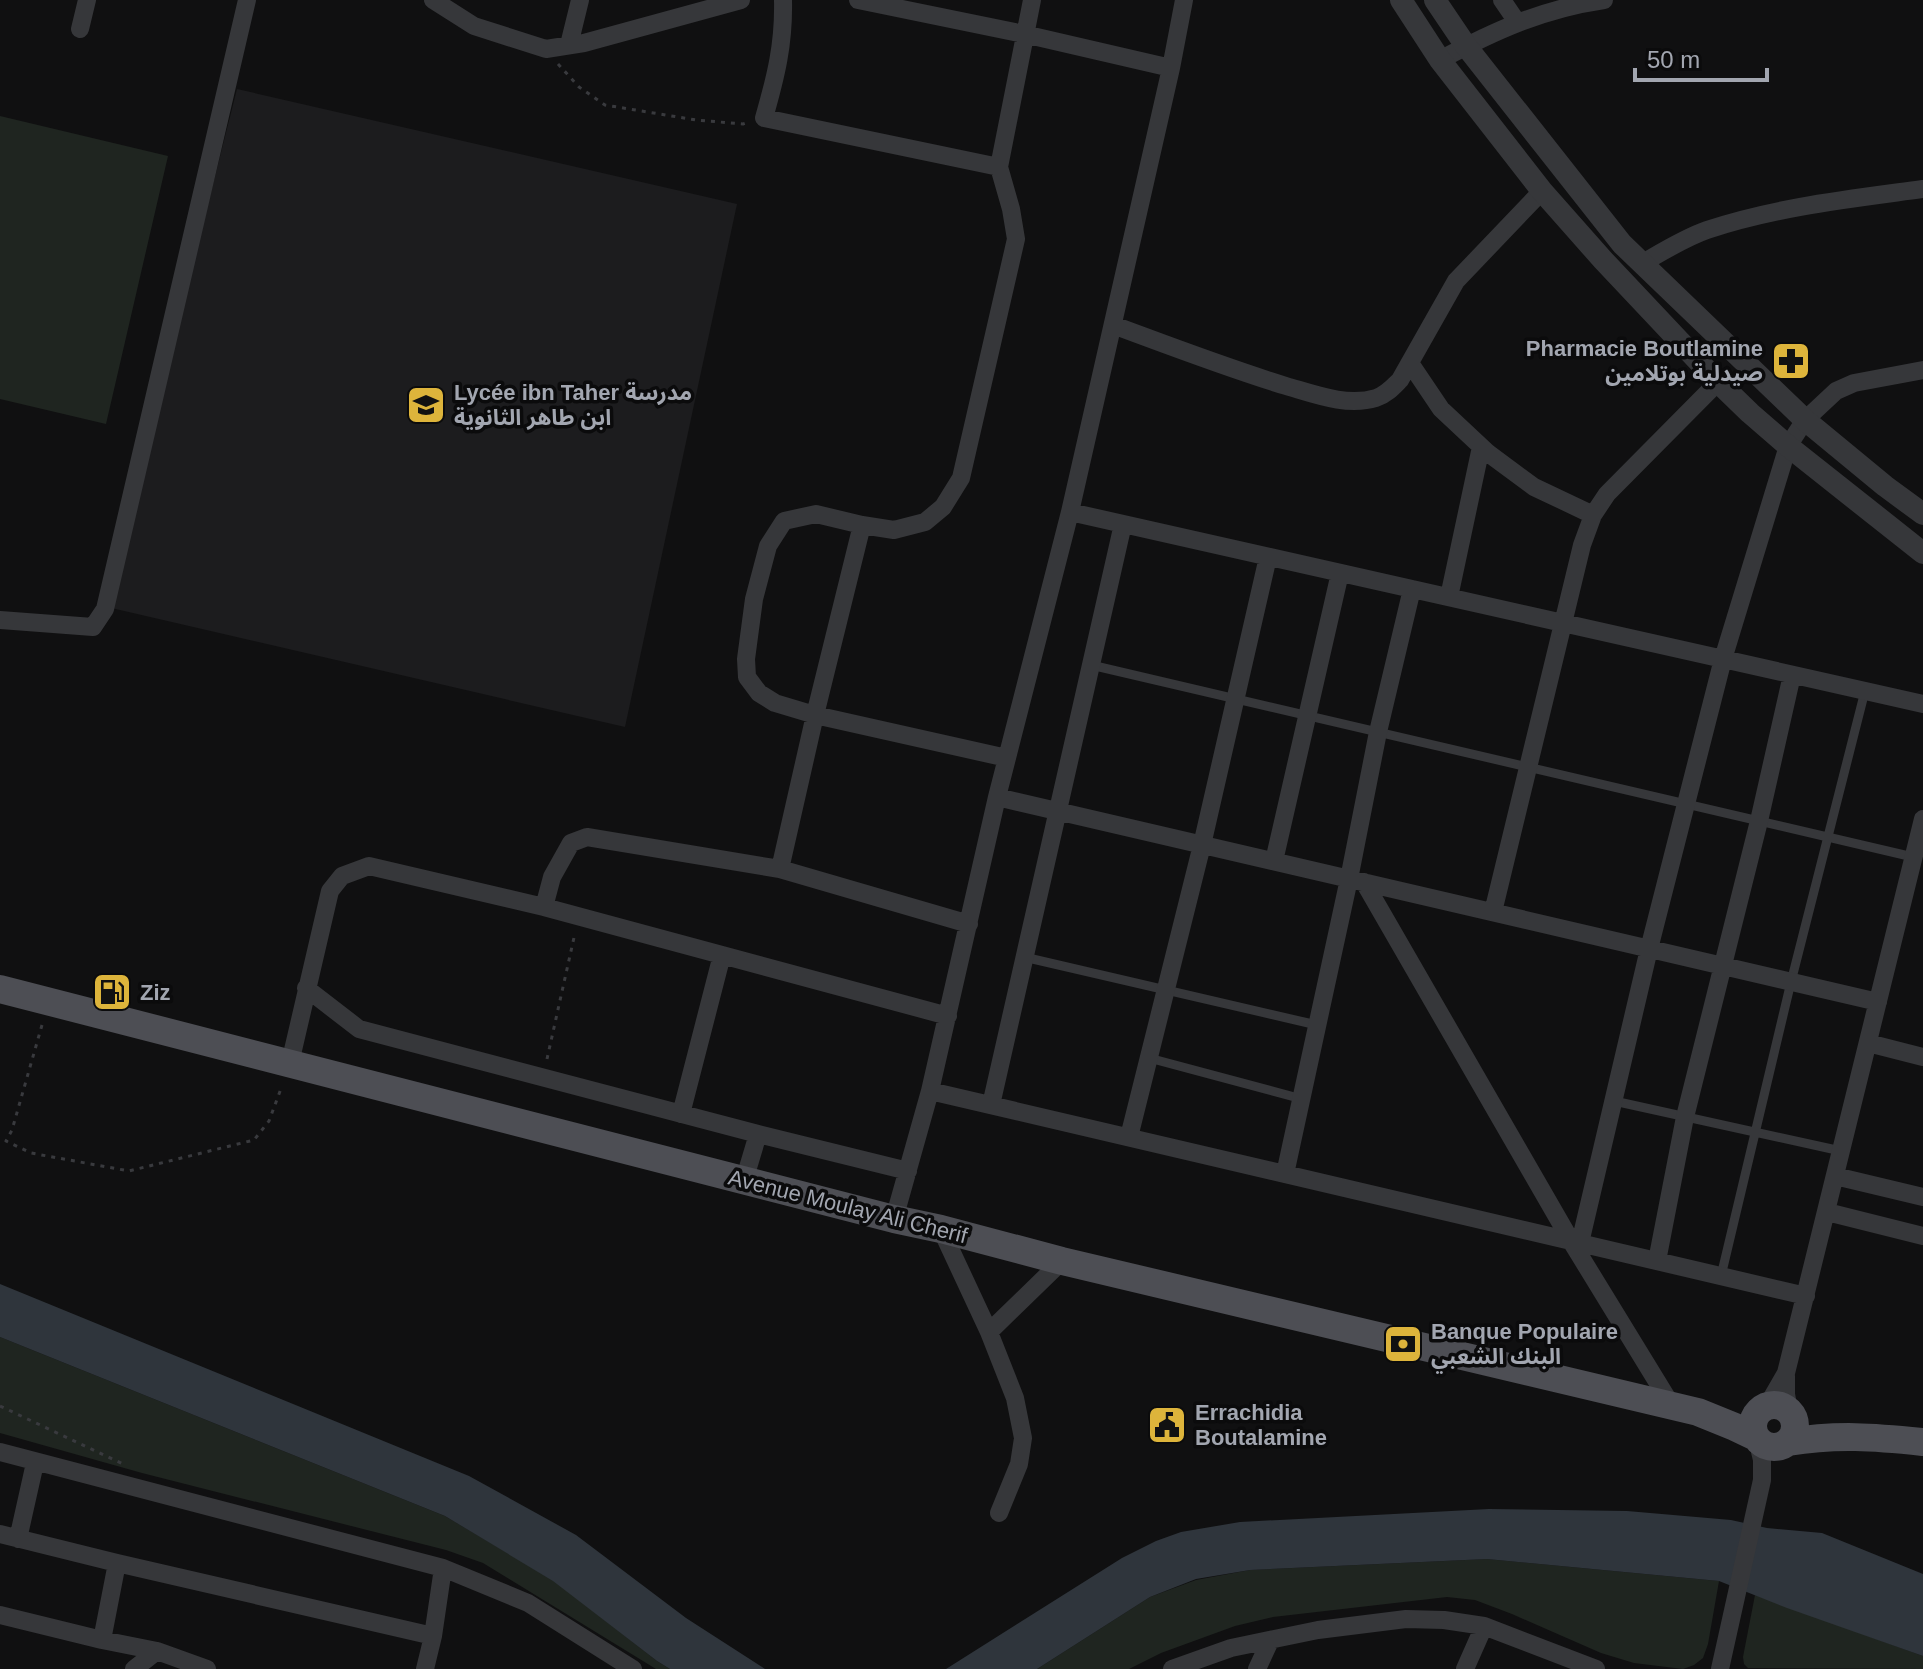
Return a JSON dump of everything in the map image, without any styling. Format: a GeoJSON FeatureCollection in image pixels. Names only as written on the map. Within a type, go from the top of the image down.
{"type":"FeatureCollection","features":[{"type":"Feature","properties":{"kind":"main road","name":"Avenue Moulay Ali Cherif"},"geometry":{"type":"LineString","coordinates":[[0,989],[1062,1261],[1685,1409],[1738,1411],[1818,1437],[1857,1436],[1923,1442]]}},
{"type":"Feature","properties":{"kind":"street"},"geometry":{"type":"LineString","coordinates":[[80,29],[87,0]]}},
{"type":"Feature","properties":{"kind":"street"},"geometry":{"type":"LineString","coordinates":[[2,626],[93,627],[105,609],[247,0]]}},
{"type":"Feature","properties":{"kind":"street"},"geometry":{"type":"LineString","coordinates":[[433,0],[474,26],[546,49],[584,43],[741,0]]}},
{"type":"Feature","properties":{"kind":"street"},"geometry":{"type":"LineString","coordinates":[[569,45],[580,0]]}},
{"type":"Feature","properties":{"kind":"street"},"geometry":{"type":"LineString","coordinates":[[783,0],[779,66],[764,118],[999,167]]}},
{"type":"Feature","properties":{"kind":"street"},"geometry":{"type":"LineString","coordinates":[[858,0],[1171,68]]}},
{"type":"Feature","properties":{"kind":"street"},"geometry":{"type":"LineString","coordinates":[[1007,758],[815,715],[775,703],[759,693],[747,677],[746,659],[754,599],[768,546],[784,521],[816,514],[894,530],[925,522],[943,507],[961,478],[1016,239],[999,167],[1032,0]]}},
{"type":"Feature","properties":{"kind":"street"},"geometry":{"type":"LineString","coordinates":[[894,1219],[930,1091],[997,797],[1070,512],[1184,0]]}},
{"type":"Feature","properties":{"kind":"street"},"geometry":{"type":"LineString","coordinates":[[1401,0],[1440,60],[1542,191],[1718,382],[1788,446],[1923,553]]}},
{"type":"Feature","properties":{"kind":"street"},"geometry":{"type":"LineString","coordinates":[[1435,0],[1466,46],[1622,244],[1805,420],[1923,514]]}},
{"type":"Feature","properties":{"kind":"street"},"geometry":{"type":"LineString","coordinates":[[1502,0],[1517,22]]}},
{"type":"Feature","properties":{"kind":"street"},"geometry":{"type":"LineString","coordinates":[[1440,60],[1517,22],[1571,5],[1604,0]]}},
{"type":"Feature","properties":{"kind":"street"},"geometry":{"type":"LineString","coordinates":[[1641,264],[1704,231],[1748,219],[1814,204],[1923,189]]}},
{"type":"Feature","properties":{"kind":"street"},"geometry":{"type":"LineString","coordinates":[[1113,325],[1243,373],[1328,398],[1355,401],[1376,398],[1400,380],[1456,281],[1542,191]]}},
{"type":"Feature","properties":{"kind":"street"},"geometry":{"type":"LineString","coordinates":[[1410,363],[1441,409],[1481,447],[1534,487],[1593,515]]}},
{"type":"Feature","properties":{"kind":"street"},"geometry":{"type":"LineString","coordinates":[[1576,1242],[1723,659],[1788,446],[1805,420],[1836,391],[1854,383],[1923,370]]}},
{"type":"Feature","properties":{"kind":"street"},"geometry":{"type":"LineString","coordinates":[[1493,912],[1562,623],[1593,515],[1607,494],[1718,382]]}},
{"type":"Feature","properties":{"kind":"street"},"geometry":{"type":"LineString","coordinates":[[1449,597],[1481,447]]}},
{"type":"Feature","properties":{"kind":"street"},"geometry":{"type":"LineString","coordinates":[[1070,512],[1923,704]]}},
{"type":"Feature","properties":{"kind":"street"},"geometry":{"type":"LineString","coordinates":[[991,1105],[1123,524]]}},
{"type":"Feature","properties":{"kind":"street"},"geometry":{"type":"LineString","coordinates":[[780,869],[862,525]]}},
{"type":"Feature","properties":{"kind":"street"},"geometry":{"type":"LineString","coordinates":[[1129,1137],[1202,845],[1268,557]]}},
{"type":"Feature","properties":{"kind":"street"},"geometry":{"type":"LineString","coordinates":[[1274,861],[1340,573]]}},
{"type":"Feature","properties":{"kind":"street"},"geometry":{"type":"LineString","coordinates":[[1285,1174],[1319,1025],[1357,881],[1378,732],[1412,589]]}},
{"type":"Feature","properties":{"kind":"street"},"geometry":{"type":"LineString","coordinates":[[1657,1261],[1685,1117],[1792,675]]}},
{"type":"Feature","properties":{"kind":"street"},"geometry":{"type":"LineString","coordinates":[[997,797],[1878,1002]]}},
{"type":"Feature","properties":{"kind":"street"},"geometry":{"type":"LineString","coordinates":[[1720,1669],[1762,1480],[1762,1460],[1775,1425],[1923,819]]}},
{"type":"Feature","properties":{"kind":"street"},"geometry":{"type":"LineString","coordinates":[[544,907],[552,877],[571,843],[587,837],[780,869],[969,924]]}},
{"type":"Feature","properties":{"kind":"street"},"geometry":{"type":"LineString","coordinates":[[290,1063],[330,891],[342,876],[369,866],[579,916],[948,1016]]}},
{"type":"Feature","properties":{"kind":"street"},"geometry":{"type":"LineString","coordinates":[[1357,881],[1576,1242],[1685,1409]]}},
{"type":"Feature","properties":{"kind":"street"},"geometry":{"type":"LineString","coordinates":[[681,1114],[722,955]]}},
{"type":"Feature","properties":{"kind":"street"},"geometry":{"type":"LineString","coordinates":[[306,988],[359,1029],[908,1171]]}},
{"type":"Feature","properties":{"kind":"street"},"geometry":{"type":"LineString","coordinates":[[1868,1043],[1923,1057]]}},
{"type":"Feature","properties":{"kind":"street"},"geometry":{"type":"LineString","coordinates":[[930,1091],[1806,1296]]}},
{"type":"Feature","properties":{"kind":"street"},"geometry":{"type":"LineString","coordinates":[[744,1181],[758,1134]]}},
{"type":"Feature","properties":{"kind":"street"},"geometry":{"type":"LineString","coordinates":[[1835,1176],[1923,1197]]}},
{"type":"Feature","properties":{"kind":"street"},"geometry":{"type":"LineString","coordinates":[[1827,1212],[1923,1236]]}},
{"type":"Feature","properties":{"kind":"street"},"geometry":{"type":"LineString","coordinates":[[941,1229],[989,1332],[1015,1398],[1023,1438],[1019,1464],[999,1513]]}},
{"type":"Feature","properties":{"kind":"street"},"geometry":{"type":"LineString","coordinates":[[989,1332],[1062,1261]]}},
{"type":"Feature","properties":{"kind":"street"},"geometry":{"type":"LineString","coordinates":[[0,1452],[443,1568],[528,1603],[633,1669]]}},
{"type":"Feature","properties":{"kind":"street"},"geometry":{"type":"LineString","coordinates":[[35,1463],[9,1536],[433,1636]]}},
{"type":"Feature","properties":{"kind":"street"},"geometry":{"type":"LineString","coordinates":[[102,1640],[117,1563]]}},
{"type":"Feature","properties":{"kind":"street"},"geometry":{"type":"LineString","coordinates":[[425,1669],[443,1568]]}},
{"type":"Feature","properties":{"kind":"street"},"geometry":{"type":"LineString","coordinates":[[0,1615],[157,1651],[207,1669]]}},
{"type":"Feature","properties":{"kind":"street"},"geometry":{"type":"LineString","coordinates":[[1172,1669],[1231,1648],[1318,1630],[1406,1619],[1444,1620],[1484,1626],[1596,1669]]}},
{"type":"Feature","properties":{"kind":"street"},"geometry":{"type":"LineString","coordinates":[[1465,1669],[1484,1626]]}},
{"type":"Feature","properties":{"kind":"street"},"geometry":{"type":"LineString","coordinates":[[1257,1669],[1270,1641]]}},
{"type":"Feature","properties":{"kind":"street"},"geometry":{"type":"LineString","coordinates":[[134,1669],[157,1651]]}},
{"type":"Feature","properties":{"kind":"lane"},"geometry":{"type":"LineString","coordinates":[[1091,665],[1914,857]]}},
{"type":"Feature","properties":{"kind":"lane"},"geometry":{"type":"LineString","coordinates":[[1721,1276],[1865,691]]}},
{"type":"Feature","properties":{"kind":"lane"},"geometry":{"type":"LineString","coordinates":[[1024,957],[1319,1025]]}},
{"type":"Feature","properties":{"kind":"lane"},"geometry":{"type":"LineString","coordinates":[[1149,1058],[1302,1099]]}},
{"type":"Feature","properties":{"kind":"lane"},"geometry":{"type":"LineString","coordinates":[[1614,1101],[1842,1151]]}},
{"type":"Feature","properties":{"kind":"path"},"geometry":{"type":"LineString","coordinates":[[546,49],[579,87],[605,105],[743,124],[764,118]]}},
{"type":"Feature","properties":{"kind":"path"},"geometry":{"type":"LineString","coordinates":[[543,1078],[579,916]]}},
{"type":"Feature","properties":{"kind":"path"},"geometry":{"type":"LineString","coordinates":[[6,1141],[12,1130],[48,1002]]}},
{"type":"Feature","properties":{"kind":"path"},"geometry":{"type":"LineString","coordinates":[[0,1139],[31,1153],[129,1171],[229,1148],[254,1140],[269,1121],[290,1063]]}},
{"type":"Feature","properties":{"kind":"path"},"geometry":{"type":"LineString","coordinates":[[0,1406],[142,1473],[140,1490]]}},
{"type":"Feature","properties":{"kind":"shaded area","name":"Lycée ibn Taher مدرسة ابن طاهر الثانوية"},"geometry":{"type":"Polygon","coordinates":[[[237,89],[737,204],[625,727],[107,607],[237,89]]]}},
{"type":"Feature","properties":{"kind":"shaded area"},"geometry":{"type":"Polygon","coordinates":[[[0,116],[168,156],[106,424],[0,399],[0,116]]]}},
{"type":"Feature","properties":{"kind":"shaded area"},"geometry":{"type":"Polygon","coordinates":[[[0,1284],[469,1476],[576,1535],[686,1618],[765,1669],[670,1669],[553,1581],[445,1516],[0,1337],[0,1284]]]}},
{"type":"Feature","properties":{"kind":"shaded area"},"geometry":{"type":"Polygon","coordinates":[[[0,1337],[445,1516],[553,1580],[670,1669],[656,1669],[483,1563],[446,1550],[142,1473],[0,1433],[0,1337]]]}},
{"type":"Feature","properties":{"kind":"shaded area"},"geometry":{"type":"Polygon","coordinates":[[[1489,1509],[1627,1511],[1731,1520],[1767,1528],[1822,1533],[1923,1574],[1923,1656],[1719,1581],[1487,1559],[1250,1570],[1196,1579],[1150,1597],[1037,1669],[946,1669],[1122,1558],[1181,1532],[1240,1522],[1489,1509]]]}},
{"type":"Feature","properties":{"kind":"shaded area"},"geometry":{"type":"Polygon","coordinates":[[[1487,1559],[1719,1581],[1703,1658],[1683,1669],[1634,1663],[1601,1653],[1475,1600],[1447,1597],[1273,1617],[1235,1626],[1161,1653],[1129,1669],[1037,1669],[1150,1597],[1196,1580],[1250,1570],[1487,1559]]]}},
{"type":"Feature","properties":{"kind":"shaded area"},"geometry":{"type":"Polygon","coordinates":[[[1755,1595],[1923,1656],[1923,1669],[1748,1668],[1743,1657],[1755,1595]]]}},
{"type":"Feature","properties":{"kind":"place","name":"Pharmacie Boutlamine صيدلية بوتلامين"},"geometry":{"type":"Point","coordinates":[1791,361]}},
{"type":"Feature","properties":{"kind":"place","name":"Lycée ibn Taher مدرسة ابن طاهر الثانوية"},"geometry":{"type":"Point","coordinates":[426,405]}},
{"type":"Feature","properties":{"kind":"place","name":"Ziz"},"geometry":{"type":"Point","coordinates":[112,992]}},
{"type":"Feature","properties":{"kind":"place","name":"Banque Populaire البنك الشعبي"},"geometry":{"type":"Point","coordinates":[1403,1344]}},
{"type":"Feature","properties":{"kind":"place","name":"Errachidia Boutalamine"},"geometry":{"type":"Point","coordinates":[1167,1425]}}]}
